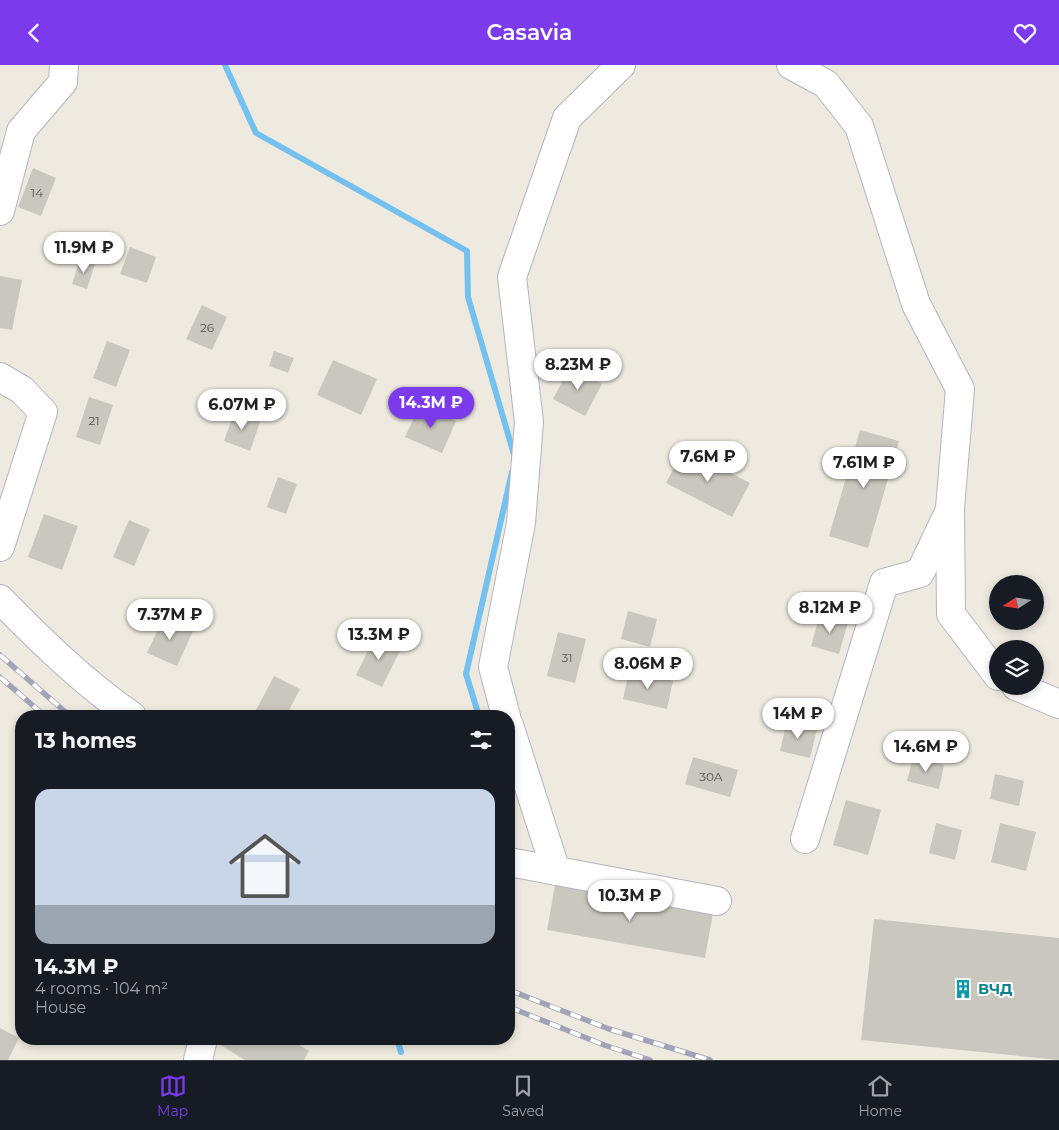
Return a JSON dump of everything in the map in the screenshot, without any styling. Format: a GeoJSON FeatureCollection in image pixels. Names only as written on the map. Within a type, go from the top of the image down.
{"type":"FeatureCollection","features":[{"type":"Feature","properties":{"kind":"street"},"geometry":{"type":"LineString","coordinates":[[0,211],[21,131],[63,82],[64,65]]}},
{"type":"Feature","properties":{"kind":"street"},"geometry":{"type":"LineString","coordinates":[[504,710],[493,667],[521,523],[529,422],[512,277],[567,118],[621,65]]}},
{"type":"Feature","properties":{"kind":"street"},"geometry":{"type":"LineString","coordinates":[[791,65],[826,84],[859,126],[916,304],[960,389],[950,508],[951,614],[989,664]]}},
{"type":"Feature","properties":{"kind":"street"},"geometry":{"type":"LineString","coordinates":[[0,377],[22,390],[43,411],[0,547]]}},
{"type":"Feature","properties":{"kind":"street"},"geometry":{"type":"LineString","coordinates":[[804,839],[884,583],[920,573],[950,508]]}},
{"type":"Feature","properties":{"kind":"street"},"geometry":{"type":"LineString","coordinates":[[0,599],[50,648],[112,703],[123,710]]}},
{"type":"Feature","properties":{"kind":"street"},"geometry":{"type":"LineString","coordinates":[[1038,695],[1059,704]]}},
{"type":"Feature","properties":{"kind":"street"},"geometry":{"type":"LineString","coordinates":[[515,744],[556,871]]}},
{"type":"Feature","properties":{"kind":"street"},"geometry":{"type":"LineString","coordinates":[[515,863],[717,901]]}},
{"type":"Feature","properties":{"kind":"street"},"geometry":{"type":"LineString","coordinates":[[198,1060],[202,1045]]}},
{"type":"Feature","properties":{"kind":"building"},"geometry":{"type":"Polygon","coordinates":[[[33,168],[56,178],[41,216],[18,207],[33,168]]]}},
{"type":"Feature","properties":{"kind":"building"},"geometry":{"type":"Polygon","coordinates":[[[130,247],[156,257],[147,283],[120,274],[130,247]]]}},
{"type":"Feature","properties":{"kind":"building"},"geometry":{"type":"Polygon","coordinates":[[[80,259],[95,264],[87,289],[72,284],[80,259]]]}},
{"type":"Feature","properties":{"kind":"building"},"geometry":{"type":"Polygon","coordinates":[[[0,276],[22,280],[12,330],[0,328],[0,276]]]}},
{"type":"Feature","properties":{"kind":"building"},"geometry":{"type":"Polygon","coordinates":[[[202,305],[227,317],[212,350],[186,339],[202,305]]]}},
{"type":"Feature","properties":{"kind":"building"},"geometry":{"type":"Polygon","coordinates":[[[107,341],[130,350],[116,387],[93,378],[107,341]]]}},
{"type":"Feature","properties":{"kind":"building"},"geometry":{"type":"Polygon","coordinates":[[[274,351],[294,358],[288,373],[269,366],[274,351]]]}},
{"type":"Feature","properties":{"kind":"building"},"geometry":{"type":"Polygon","coordinates":[[[333,360],[377,379],[361,415],[317,395],[333,360]]]}},
{"type":"Feature","properties":{"kind":"building"},"geometry":{"type":"Polygon","coordinates":[[[570,367],[602,384],[585,416],[553,399],[570,367]]]}},
{"type":"Feature","properties":{"kind":"building"},"geometry":{"type":"Polygon","coordinates":[[[89,397],[113,405],[100,445],[76,437],[89,397]]]}},
{"type":"Feature","properties":{"kind":"building"},"geometry":{"type":"Polygon","coordinates":[[[420,405],[456,421],[442,453],[405,437],[420,405]]]}},
{"type":"Feature","properties":{"kind":"building"},"geometry":{"type":"Polygon","coordinates":[[[234,412],[260,422],[250,451],[224,441],[234,412]]]}},
{"type":"Feature","properties":{"kind":"building"},"geometry":{"type":"Polygon","coordinates":[[[860,430],[899,441],[868,548],[829,536],[860,430]]]}},
{"type":"Feature","properties":{"kind":"building"},"geometry":{"type":"Polygon","coordinates":[[[684,449],[750,483],[732,517],[666,483],[684,449]]]}},
{"type":"Feature","properties":{"kind":"building"},"geometry":{"type":"Polygon","coordinates":[[[278,477],[297,484],[286,514],[267,507],[278,477]]]}},
{"type":"Feature","properties":{"kind":"building"},"geometry":{"type":"Polygon","coordinates":[[[44,514],[78,526],[62,570],[28,557],[44,514]]]}},
{"type":"Feature","properties":{"kind":"building"},"geometry":{"type":"Polygon","coordinates":[[[129,520],[150,529],[134,566],[113,557],[129,520]]]}},
{"type":"Feature","properties":{"kind":"building"},"geometry":{"type":"Polygon","coordinates":[[[628,611],[657,619],[650,647],[621,639],[628,611]]]}},
{"type":"Feature","properties":{"kind":"building"},"geometry":{"type":"Polygon","coordinates":[[[820,614],[848,622],[839,654],[811,646],[820,614]]]}},
{"type":"Feature","properties":{"kind":"building"},"geometry":{"type":"Polygon","coordinates":[[[164,616],[194,629],[177,666],[147,653],[164,616]]]}},
{"type":"Feature","properties":{"kind":"building"},"geometry":{"type":"Polygon","coordinates":[[[558,632],[586,639],[575,683],[547,676],[558,632]]]}},
{"type":"Feature","properties":{"kind":"building"},"geometry":{"type":"Polygon","coordinates":[[[376,634],[402,647],[382,687],[356,675],[376,634]]]}},
{"type":"Feature","properties":{"kind":"building"},"geometry":{"type":"Polygon","coordinates":[[[629,671],[673,681],[667,709],[623,699],[629,671]]]}},
{"type":"Feature","properties":{"kind":"building"},"geometry":{"type":"Polygon","coordinates":[[[274,676],[300,689],[289,710],[256,710],[274,676]]]}},
{"type":"Feature","properties":{"kind":"building"},"geometry":{"type":"Polygon","coordinates":[[[787,721],[817,729],[810,758],[780,751],[787,721]]]}},
{"type":"Feature","properties":{"kind":"building"},"geometry":{"type":"Polygon","coordinates":[[[693,757],[738,770],[730,797],[685,784],[693,757]]]}},
{"type":"Feature","properties":{"kind":"building"},"geometry":{"type":"Polygon","coordinates":[[[913,757],[944,765],[939,789],[907,781],[913,757]]]}},
{"type":"Feature","properties":{"kind":"building"},"geometry":{"type":"Polygon","coordinates":[[[995,774],[1024,781],[1019,806],[990,799],[995,774]]]}},
{"type":"Feature","properties":{"kind":"building"},"geometry":{"type":"Polygon","coordinates":[[[846,800],[881,810],[868,855],[833,845],[846,800]]]}},
{"type":"Feature","properties":{"kind":"building"},"geometry":{"type":"Polygon","coordinates":[[[936,823],[962,830],[955,860],[929,853],[936,823]]]}},
{"type":"Feature","properties":{"kind":"building"},"geometry":{"type":"Polygon","coordinates":[[[1000,823],[1036,832],[1026,871],[991,862],[1000,823]]]}},
{"type":"Feature","properties":{"kind":"building"},"geometry":{"type":"Polygon","coordinates":[[[555,885],[713,913],[705,958],[547,930],[555,885]]]}},
{"type":"Feature","properties":{"kind":"building","name":"ВЧД"},"geometry":{"type":"Polygon","coordinates":[[[874,919],[1059,938],[1059,1060],[861,1040],[874,919]]]}},
{"type":"Feature","properties":{"kind":"building"},"geometry":{"type":"Polygon","coordinates":[[[0,1028],[15,1036],[16,1045],[8,1060],[0,1060],[0,1028]]]}},
{"type":"Feature","properties":{"kind":"building"},"geometry":{"type":"Polygon","coordinates":[[[300,1045],[309,1051],[304,1060],[245,1060],[222,1046],[300,1045]]]}},
{"type":"Feature","properties":{"kind":"waterway"},"geometry":{"type":"LineString","coordinates":[[225,65],[256,133],[467,251],[468,297],[515,458]]}},
{"type":"Feature","properties":{"kind":"waterway"},"geometry":{"type":"LineString","coordinates":[[477,710],[466,674],[512,472]]}},
{"type":"Feature","properties":{"kind":"waterway"},"geometry":{"type":"LineString","coordinates":[[399,1045],[401,1052]]}},
{"type":"Feature","properties":{"kind":"railway"},"geometry":{"type":"LineString","coordinates":[[0,655],[63,710]]}},
{"type":"Feature","properties":{"kind":"railway"},"geometry":{"type":"LineString","coordinates":[[0,677],[38,710]]}},
{"type":"Feature","properties":{"kind":"railway"},"geometry":{"type":"LineString","coordinates":[[515,992],[609,1029],[710,1060]]}},
{"type":"Feature","properties":{"kind":"railway"},"geometry":{"type":"LineString","coordinates":[[515,1009],[604,1045],[650,1060]]}},
{"type":"Feature","properties":{"kind":"place","name":"ВЧД"},"geometry":{"type":"Point","coordinates":[963,989]}}]}
